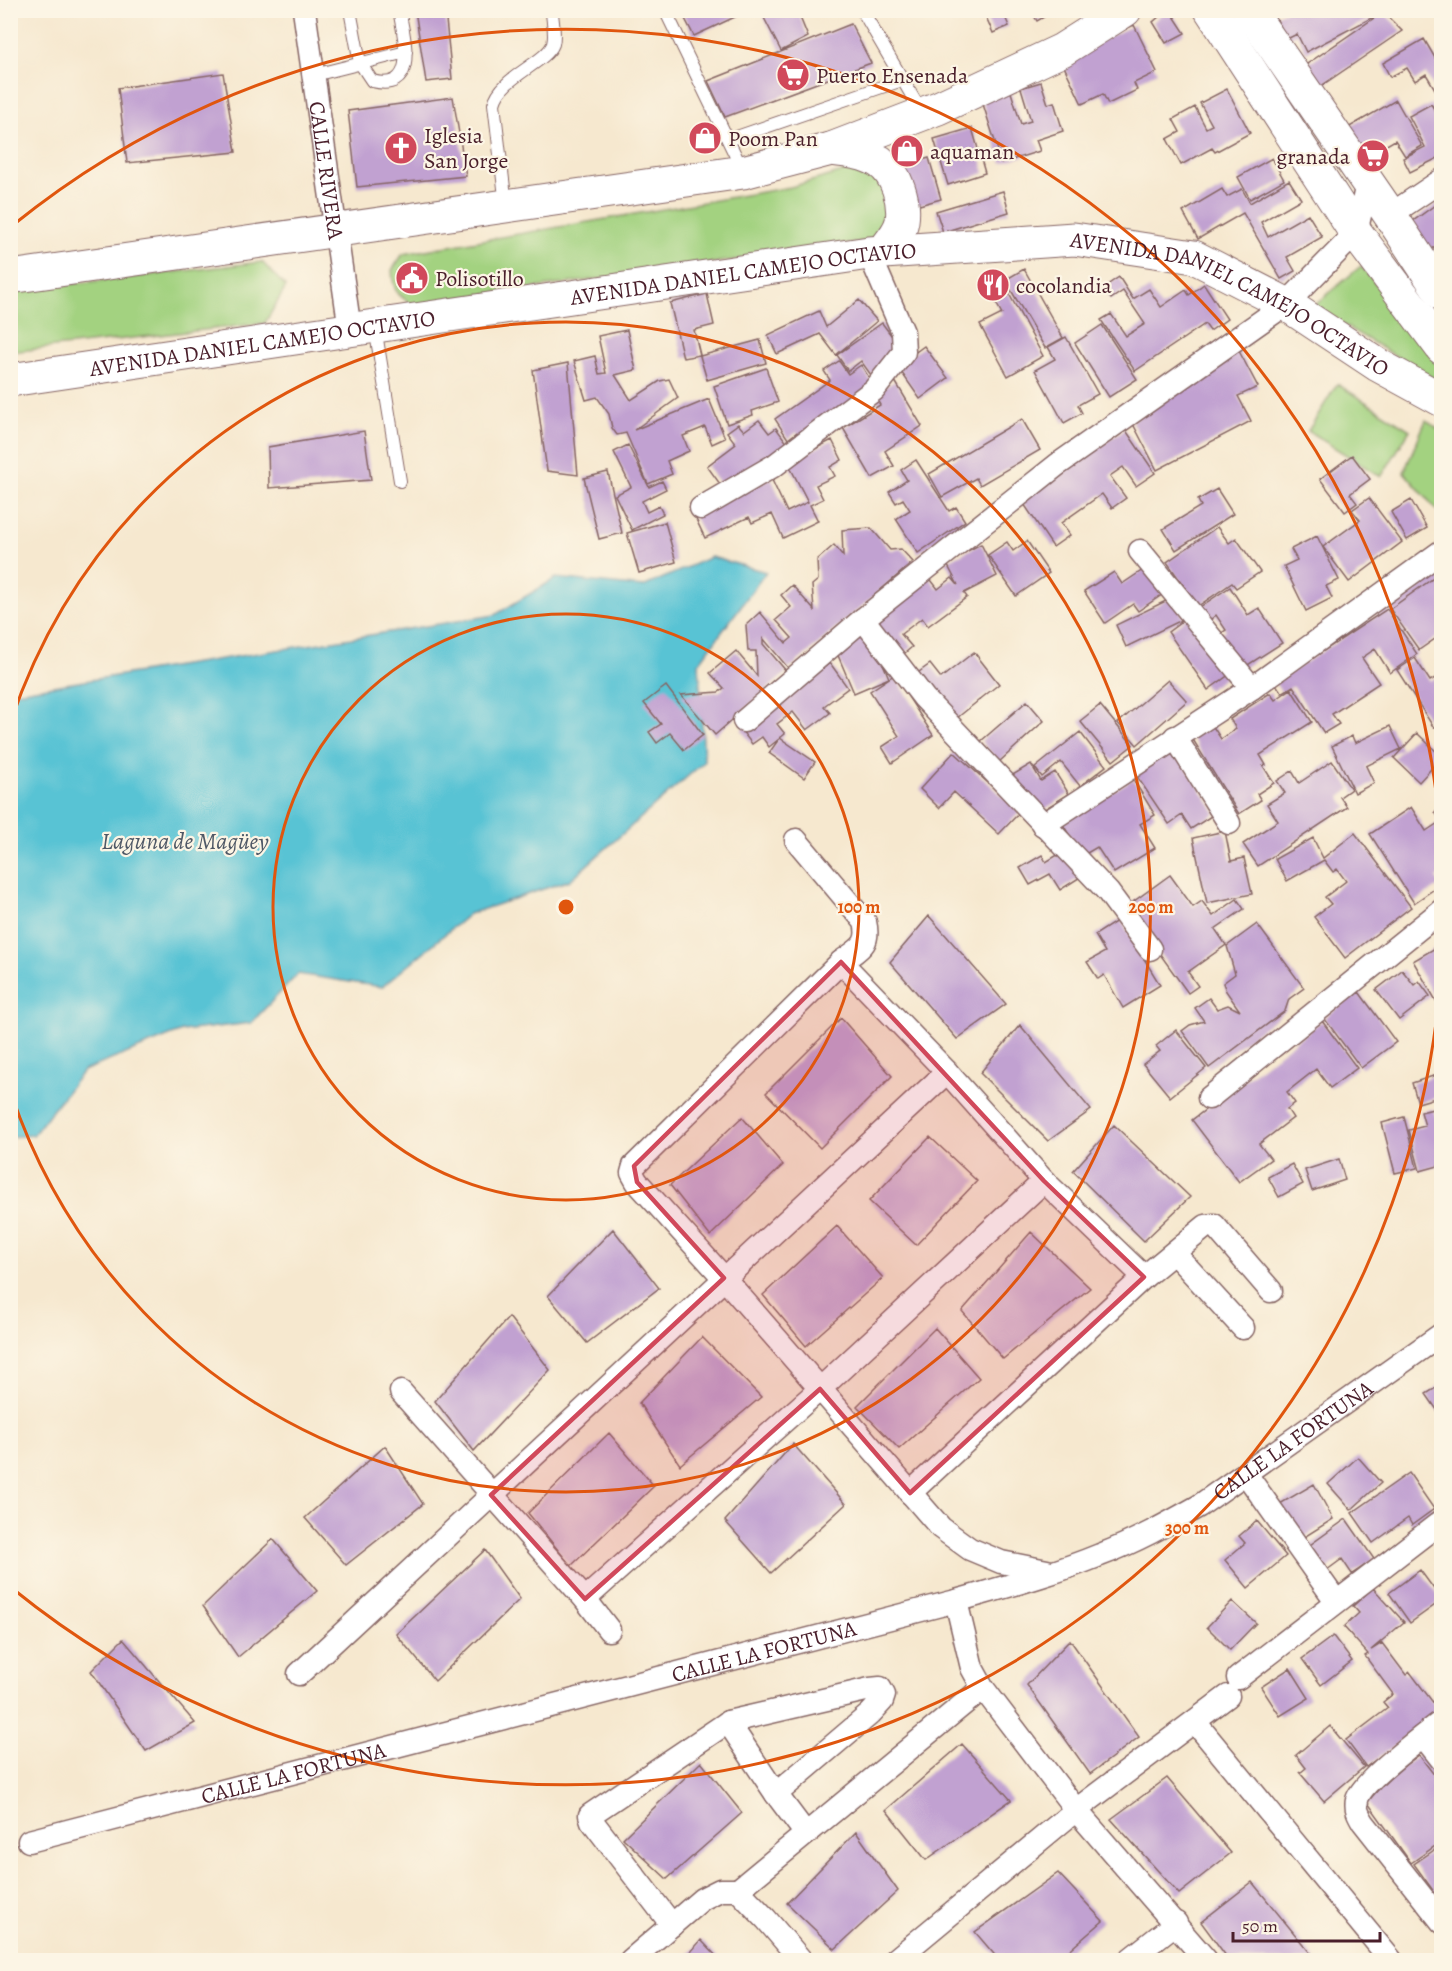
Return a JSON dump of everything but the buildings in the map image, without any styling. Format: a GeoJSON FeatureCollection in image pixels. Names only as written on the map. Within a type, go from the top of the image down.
{"type":"FeatureCollection","features":[{"type":"Feature","properties":{"kind":"main road"},"geometry":{"type":"LineString","coordinates":[[10,277],[743,172],[831,149],[923,114],[1062,50],[1125,10]]}},
{"type":"Feature","properties":{"kind":"main road"},"geometry":{"type":"LineString","coordinates":[[1211,10],[1356,233],[1442,348]]}},
{"type":"Feature","properties":{"kind":"main road"},"geometry":{"type":"LineString","coordinates":[[1249,10],[1442,294]]}},
{"type":"Feature","properties":{"kind":"main road"},"geometry":{"type":"LineString","coordinates":[[831,149],[865,155],[880,162],[892,173],[902,206],[902,222],[896,235],[876,253]]}},
{"type":"Feature","properties":{"kind":"main road","name":"AVENIDA DANIEL CAMEJO OCTAVIO"},"geometry":{"type":"LineString","coordinates":[[10,380],[876,253],[1074,239],[1194,257],[1286,304],[1378,364],[1442,400]]}},
{"type":"Feature","properties":{"kind":"street","name":"CALLE RIVERA"},"geometry":{"type":"LineString","coordinates":[[304,10],[337,230],[363,328]]}},
{"type":"Feature","properties":{"kind":"street"},"geometry":{"type":"LineString","coordinates":[[1390,215],[1442,180]]}},
{"type":"Feature","properties":{"kind":"street"},"geometry":{"type":"LineString","coordinates":[[744,721],[862,619],[1056,465],[1286,304],[1356,233],[1367,184]]}},
{"type":"Feature","properties":{"kind":"street"},"geometry":{"type":"LineString","coordinates":[[701,508],[775,465],[874,390],[904,352],[903,332],[876,253]]}},
{"type":"Feature","properties":{"kind":"street"},"geometry":{"type":"LineString","coordinates":[[1140,551],[1252,688]]}},
{"type":"Feature","properties":{"kind":"street"},"geometry":{"type":"LineString","coordinates":[[1043,825],[1252,688],[1442,551]]}},
{"type":"Feature","properties":{"kind":"street"},"geometry":{"type":"LineString","coordinates":[[862,619],[924,698],[1108,892],[1150,949]]}},
{"type":"Feature","properties":{"kind":"street"},"geometry":{"type":"LineString","coordinates":[[1175,737],[1228,823]]}},
{"type":"Feature","properties":{"kind":"street"},"geometry":{"type":"LineString","coordinates":[[796,840],[865,922],[868,933],[865,943],[841,962],[634,1166],[632,1173],[637,1182],[724,1278],[941,1528],[970,1549],[1001,1562],[1053,1572]]}},
{"type":"Feature","properties":{"kind":"street"},"geometry":{"type":"LineString","coordinates":[[1209,1098],[1442,910]]}},
{"type":"Feature","properties":{"kind":"street"},"geometry":{"type":"LineString","coordinates":[[841,962],[947,1072],[1044,1181],[1144,1277]]}},
{"type":"Feature","properties":{"kind":"street"},"geometry":{"type":"LineString","coordinates":[[299,1674],[947,1072]]}},
{"type":"Feature","properties":{"kind":"street"},"geometry":{"type":"LineString","coordinates":[[585,1599],[820,1389],[1044,1181]]}},
{"type":"Feature","properties":{"kind":"street"},"geometry":{"type":"LineString","coordinates":[[910,1493],[1144,1277],[1200,1230],[1214,1225],[1271,1291]]}},
{"type":"Feature","properties":{"kind":"street"},"geometry":{"type":"LineString","coordinates":[[1174,1253],[1243,1328]]}},
{"type":"Feature","properties":{"kind":"street","name":"CALLE LA FORTUNA"},"geometry":{"type":"LineString","coordinates":[[29,1841],[956,1601],[1053,1572],[1100,1555],[1156,1530],[1199,1506],[1442,1334]]}},
{"type":"Feature","properties":{"kind":"street"},"geometry":{"type":"LineString","coordinates":[[401,1392],[585,1599],[609,1630]]}},
{"type":"Feature","properties":{"kind":"street"},"geometry":{"type":"LineString","coordinates":[[1246,1474],[1336,1601]]}},
{"type":"Feature","properties":{"kind":"street"},"geometry":{"type":"LineString","coordinates":[[895,1960],[1076,1810],[1195,1722],[1233,1687],[1336,1601],[1442,1521]]}},
{"type":"Feature","properties":{"kind":"street"},"geometry":{"type":"LineString","coordinates":[[956,1601],[972,1668],[983,1688],[1076,1810],[1206,1960]]}},
{"type":"Feature","properties":{"kind":"street"},"geometry":{"type":"LineString","coordinates":[[672,1925],[592,1821],[590,1815],[728,1722],[880,1688],[884,1695],[882,1701],[870,1714],[776,1794]]}},
{"type":"Feature","properties":{"kind":"street"},"geometry":{"type":"LineString","coordinates":[[631,1960],[702,1899],[720,1890],[738,1890],[983,1688]]}},
{"type":"Feature","properties":{"kind":"street"},"geometry":{"type":"LineString","coordinates":[[1442,1721],[1380,1771],[1357,1798],[1356,1810],[1442,1922]]}},
{"type":"Feature","properties":{"kind":"street"},"geometry":{"type":"LineString","coordinates":[[728,1722],[806,1834]]}},
{"type":"Feature","properties":{"kind":"street"},"geometry":{"type":"LineString","coordinates":[[1195,1722],[1380,1957]]}},
{"type":"Feature","properties":{"kind":"street"},"geometry":{"type":"LineString","coordinates":[[1423,1736],[1442,1760]]}},
{"type":"Feature","properties":{"kind":"street"},"geometry":{"type":"LineString","coordinates":[[738,1890],[801,1960]]}},
{"type":"Feature","properties":{"kind":"street"},"geometry":{"type":"LineString","coordinates":[[1129,1960],[1176,1923]]}},
{"type":"Feature","properties":{"kind":"lane"},"geometry":{"type":"LineString","coordinates":[[350,10],[360,63],[372,81],[382,84],[394,82],[406,62],[399,10]]}},
{"type":"Feature","properties":{"kind":"lane"},"geometry":{"type":"LineString","coordinates":[[506,207],[494,104],[496,96],[516,75],[553,45],[552,10]]}},
{"type":"Feature","properties":{"kind":"lane"},"geometry":{"type":"LineString","coordinates":[[665,10],[743,172]]}},
{"type":"Feature","properties":{"kind":"lane"},"geometry":{"type":"LineString","coordinates":[[862,10],[923,114]]}},
{"type":"Feature","properties":{"kind":"lane"},"geometry":{"type":"LineString","coordinates":[[314,75],[406,52]]}},
{"type":"Feature","properties":{"kind":"lane"},"geometry":{"type":"LineString","coordinates":[[728,140],[902,80]]}},
{"type":"Feature","properties":{"kind":"lane"},"geometry":{"type":"LineString","coordinates":[[363,328],[400,481]]}},
{"type":"Feature","properties":{"kind":"highlighted area"},"geometry":{"type":"Polygon","coordinates":[[[841,962],[1044,1181],[1144,1277],[910,1493],[820,1389],[585,1599],[491,1495],[724,1278],[637,1182],[634,1166],[841,962]]]}},
{"type":"Feature","properties":{"kind":"green space"},"geometry":{"type":"Polygon","coordinates":[[[853,169],[876,171],[894,218],[870,241],[413,305],[399,295],[393,283],[392,270],[403,254],[791,187],[853,169]]]}},
{"type":"Feature","properties":{"kind":"green space"},"geometry":{"type":"Polygon","coordinates":[[[262,262],[286,287],[265,323],[11,352],[10,291],[262,262]]]}},
{"type":"Feature","properties":{"kind":"green space"},"geometry":{"type":"Polygon","coordinates":[[[1361,266],[1441,362],[1441,383],[1313,307],[1361,266]]]}},
{"type":"Feature","properties":{"kind":"green space"},"geometry":{"type":"Polygon","coordinates":[[[1337,384],[1410,430],[1381,477],[1308,431],[1337,384]]]}},
{"type":"Feature","properties":{"kind":"green space"},"geometry":{"type":"Polygon","coordinates":[[[1426,420],[1441,431],[1441,515],[1404,472],[1426,420]]]}},
{"type":"Feature","properties":{"kind":"water","name":"Laguna de Magüey"},"geometry":{"type":"Polygon","coordinates":[[[711,557],[766,572],[699,663],[704,762],[570,880],[469,914],[382,987],[298,974],[251,1023],[182,1031],[83,1071],[33,1135],[11,1137],[10,693],[495,615],[556,578],[643,587],[711,557]]]}},
{"type":"Feature","properties":{"kind":"place","name":"Puerto Ensenada"},"geometry":{"type":"Point","coordinates":[793,75]}},
{"type":"Feature","properties":{"kind":"place","name":"Poom Pan"},"geometry":{"type":"Point","coordinates":[705,138]}},
{"type":"Feature","properties":{"kind":"place","name":"Iglesia San Jorge"},"geometry":{"type":"Point","coordinates":[401,148]}},
{"type":"Feature","properties":{"kind":"place","name":"aquaman"},"geometry":{"type":"Point","coordinates":[907,151]}},
{"type":"Feature","properties":{"kind":"place","name":"granada"},"geometry":{"type":"Point","coordinates":[1373,156]}},
{"type":"Feature","properties":{"kind":"place","name":"Polisotillo"},"geometry":{"type":"Point","coordinates":[412,278]}},
{"type":"Feature","properties":{"kind":"place","name":"cocolandia"},"geometry":{"type":"Point","coordinates":[993,285]}}]}
